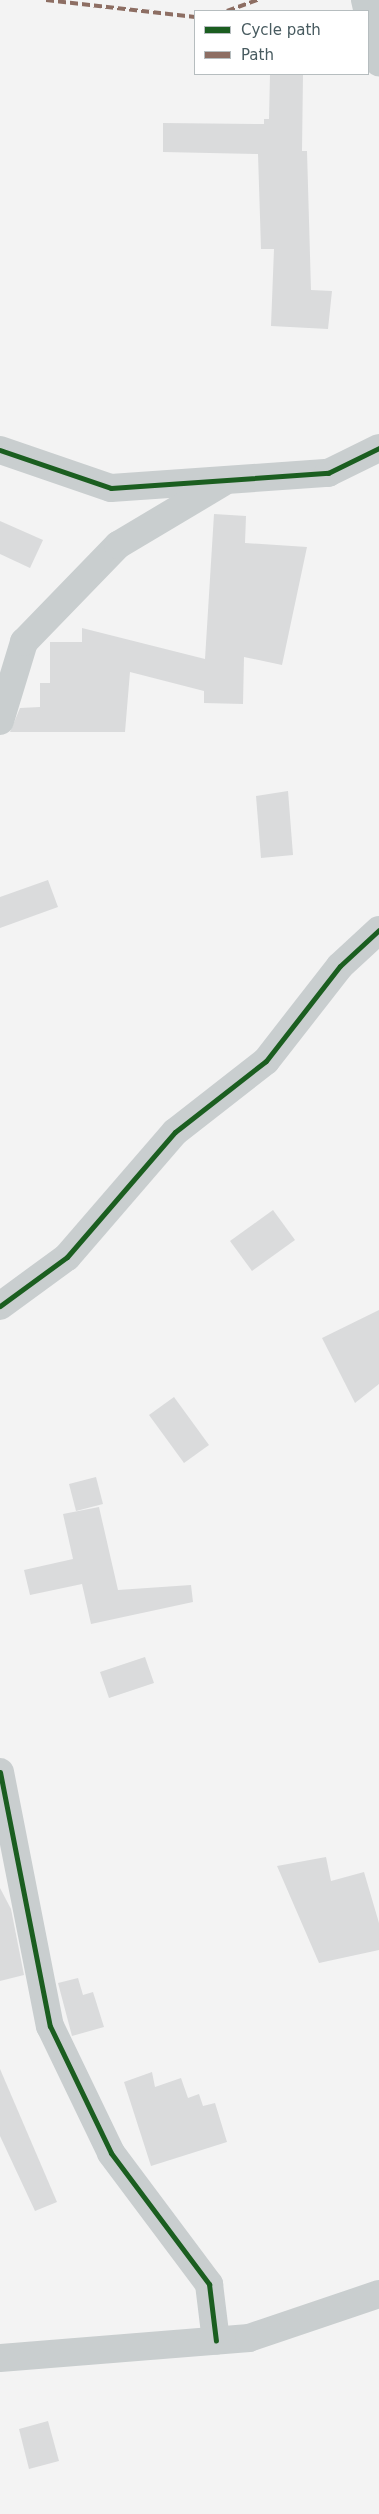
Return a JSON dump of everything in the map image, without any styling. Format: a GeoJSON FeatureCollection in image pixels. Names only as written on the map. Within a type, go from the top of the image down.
{"type":"FeatureCollection","features":[{"type":"Feature","properties":{"kind":"main road"},"geometry":{"type":"LineString","coordinates":[[369,18],[379,62]]}},
{"type":"Feature","properties":{"kind":"street"},"geometry":{"type":"LineString","coordinates":[[0,450],[111,488],[328,473],[379,448]]}},
{"type":"Feature","properties":{"kind":"street"},"geometry":{"type":"LineString","coordinates":[[0,721],[24,642],[118,546],[226,480]]}},
{"type":"Feature","properties":{"kind":"street"},"geometry":{"type":"LineString","coordinates":[[0,1306],[67,1257],[175,1132],[266,1061],[340,966],[379,930]]}},
{"type":"Feature","properties":{"kind":"street"},"geometry":{"type":"LineString","coordinates":[[0,1772],[50,2026],[111,2153],[210,2284],[216,2341]]}},
{"type":"Feature","properties":{"kind":"street"},"geometry":{"type":"LineString","coordinates":[[0,2358],[249,2338],[379,2294]]}},
{"type":"Feature","properties":{"kind":"building"},"geometry":{"type":"Polygon","coordinates":[[[270,75],[303,75],[302,151],[307,151],[311,290],[332,291],[328,329],[271,326],[274,249],[261,249],[258,154],[163,152],[163,123],[264,124],[264,119],[269,119],[270,75]]]}},
{"type":"Feature","properties":{"kind":"building"},"geometry":{"type":"Polygon","coordinates":[[[214,514],[246,516],[245,543],[307,547],[282,665],[244,657],[243,704],[204,703],[204,691],[130,672],[125,732],[10,732],[20,708],[40,707],[40,683],[50,683],[50,642],[82,642],[82,628],[205,659],[214,514]]]}},
{"type":"Feature","properties":{"kind":"building"},"geometry":{"type":"Polygon","coordinates":[[[0,521],[43,540],[30,568],[0,554],[0,521]]]}},
{"type":"Feature","properties":{"kind":"building"},"geometry":{"type":"Polygon","coordinates":[[[288,791],[293,855],[261,858],[256,796],[288,791]]]}},
{"type":"Feature","properties":{"kind":"building"},"geometry":{"type":"Polygon","coordinates":[[[48,880],[58,907],[0,928],[0,897],[48,880]]]}},
{"type":"Feature","properties":{"kind":"building"},"geometry":{"type":"Polygon","coordinates":[[[273,1210],[295,1240],[252,1271],[230,1241],[273,1210]]]}},
{"type":"Feature","properties":{"kind":"building"},"geometry":{"type":"Polygon","coordinates":[[[379,1310],[379,1384],[355,1403],[322,1338],[379,1310]]]}},
{"type":"Feature","properties":{"kind":"building"},"geometry":{"type":"Polygon","coordinates":[[[174,1397],[209,1445],[184,1463],[149,1415],[174,1397]]]}},
{"type":"Feature","properties":{"kind":"building"},"geometry":{"type":"Polygon","coordinates":[[[96,1477],[103,1504],[76,1511],[69,1484],[96,1477]]]}},
{"type":"Feature","properties":{"kind":"building"},"geometry":{"type":"Polygon","coordinates":[[[99,1507],[118,1590],[191,1585],[193,1602],[91,1624],[82,1584],[30,1595],[24,1570],[73,1559],[63,1514],[99,1507]]]}},
{"type":"Feature","properties":{"kind":"building"},"geometry":{"type":"Polygon","coordinates":[[[145,1657],[154,1683],[109,1698],[100,1672],[145,1657]]]}},
{"type":"Feature","properties":{"kind":"building"},"geometry":{"type":"Polygon","coordinates":[[[326,1857],[331,1881],[364,1872],[379,1923],[379,1950],[319,1963],[277,1866],[326,1857]]]}},
{"type":"Feature","properties":{"kind":"building"},"geometry":{"type":"Polygon","coordinates":[[[0,1888],[11,1909],[24,1975],[0,1981],[0,1888]]]}},
{"type":"Feature","properties":{"kind":"building"},"geometry":{"type":"Polygon","coordinates":[[[78,1978],[83,1995],[93,1992],[104,2027],[72,2036],[58,1983],[78,1978]]]}},
{"type":"Feature","properties":{"kind":"building"},"geometry":{"type":"Polygon","coordinates":[[[0,2069],[57,2202],[35,2211],[0,2136],[0,2069]]]}},
{"type":"Feature","properties":{"kind":"building"},"geometry":{"type":"Polygon","coordinates":[[[152,2072],[155,2087],[181,2078],[188,2098],[199,2094],[203,2106],[215,2103],[227,2142],[151,2166],[124,2082],[152,2072]]]}},
{"type":"Feature","properties":{"kind":"building"},"geometry":{"type":"Polygon","coordinates":[[[48,2421],[59,2461],[29,2469],[19,2429],[48,2421]]]}},
{"type":"Feature","properties":{"kind":"marked path"},"geometry":{"type":"LineString","coordinates":[[46,0],[194,17]]}},
{"type":"Feature","properties":{"kind":"marked path"},"geometry":{"type":"LineString","coordinates":[[230,10],[258,0]]}},
{"type":"Feature","properties":{"kind":"cycle path"},"geometry":{"type":"LineString","coordinates":[[0,450],[111,488],[328,473],[379,448]]}},
{"type":"Feature","properties":{"kind":"cycle path"},"geometry":{"type":"LineString","coordinates":[[0,1306],[67,1257],[175,1132],[266,1061],[340,966],[379,930]]}},
{"type":"Feature","properties":{"kind":"cycle path"},"geometry":{"type":"LineString","coordinates":[[0,1772],[50,2026],[111,2153],[209,2284],[216,2341]]}}]}
